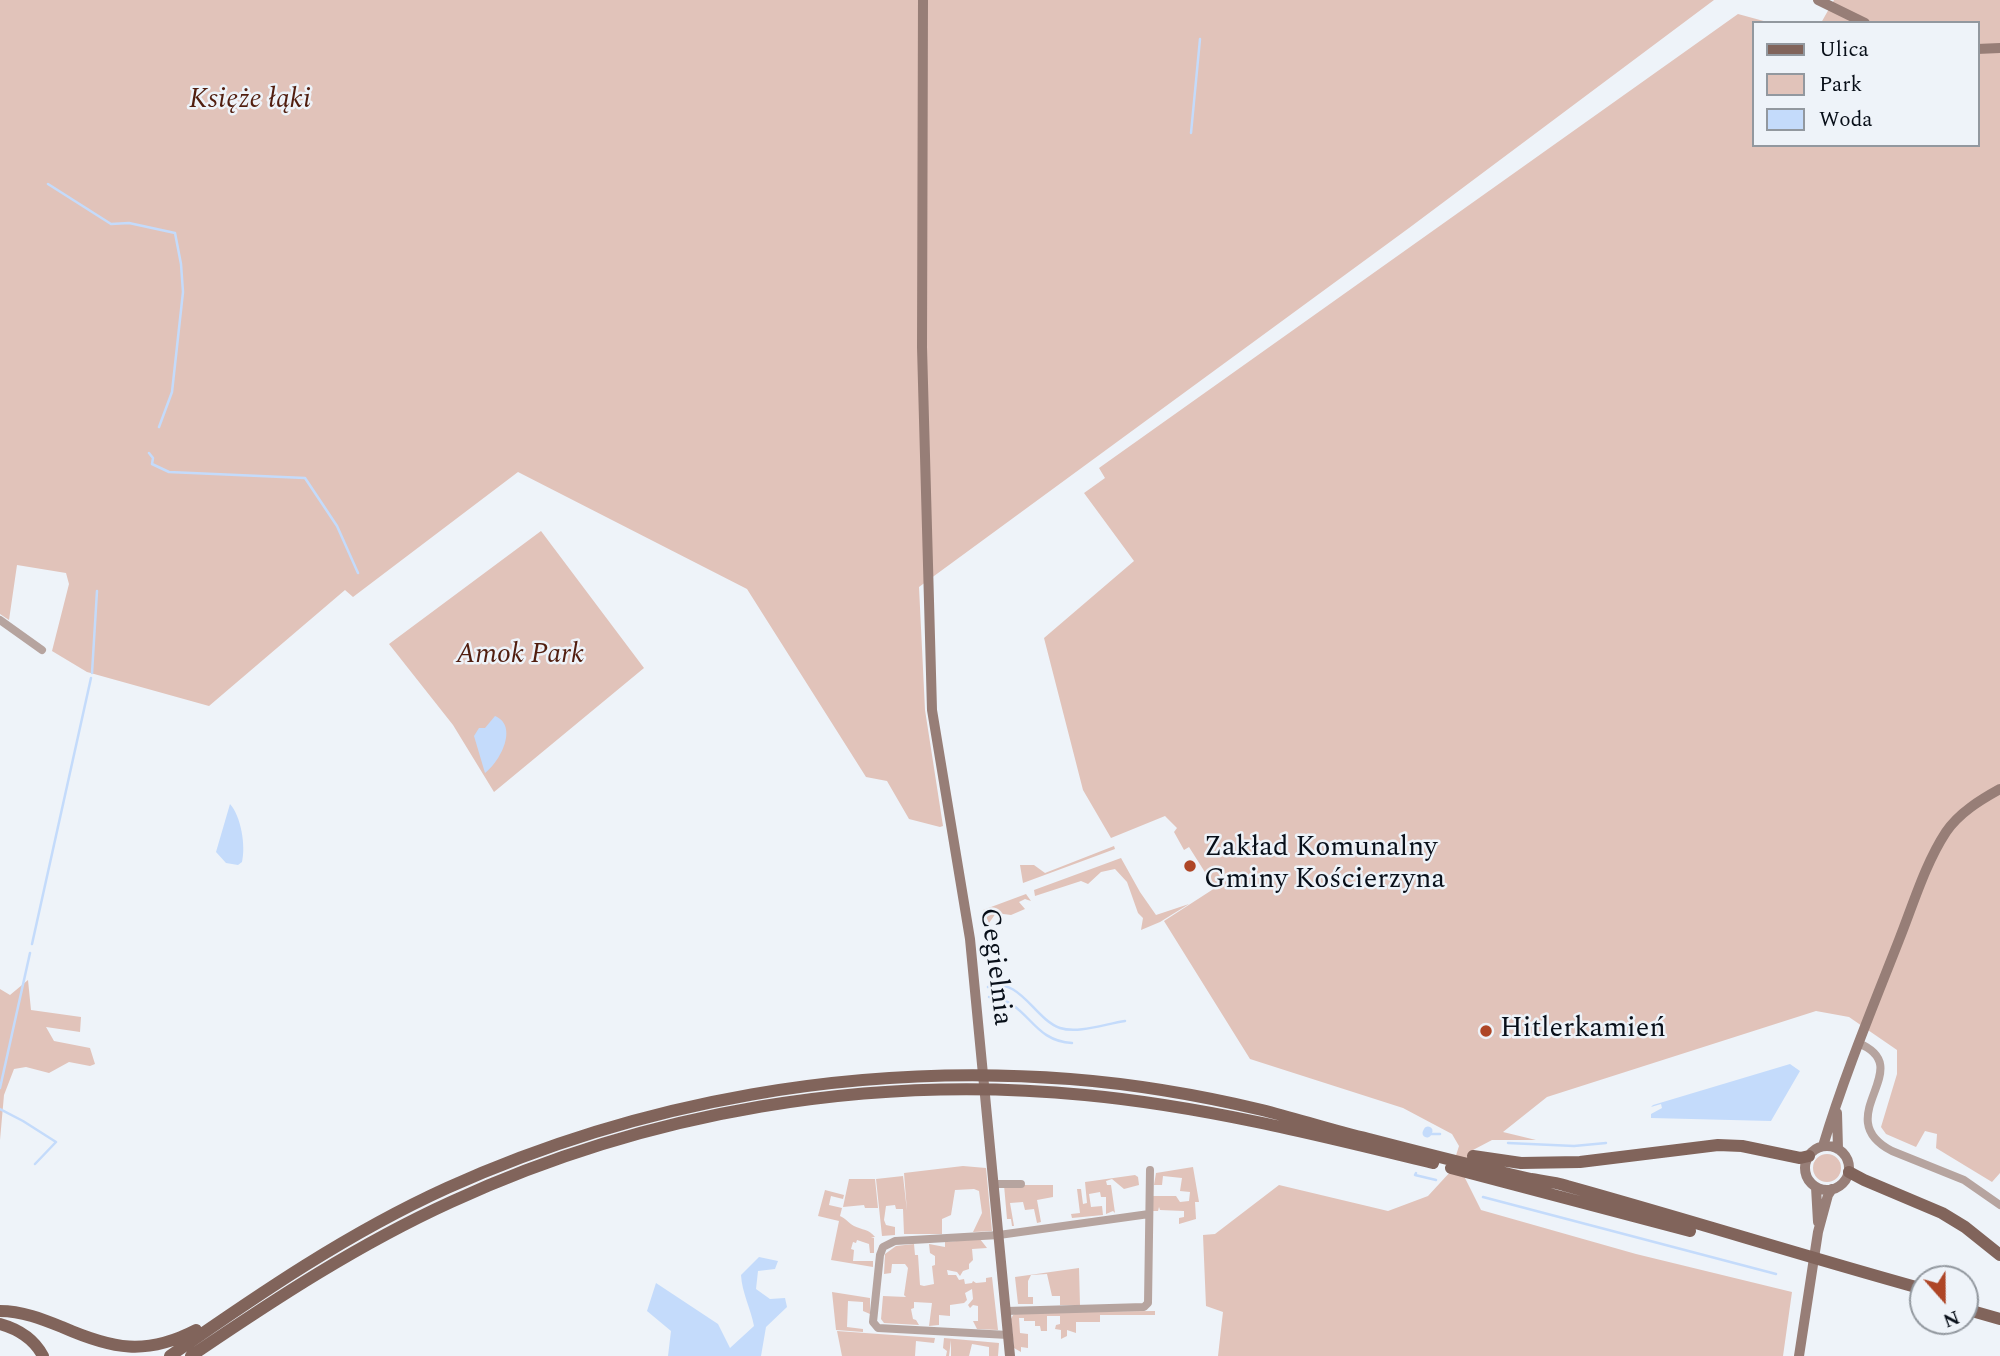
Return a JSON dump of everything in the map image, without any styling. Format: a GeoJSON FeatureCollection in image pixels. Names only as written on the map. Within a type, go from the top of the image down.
{"type":"FeatureCollection","features":[{"type":"Feature","properties":{"kind":"main road"},"geometry":{"type":"LineString","coordinates":[[170,1356],[318,1256],[400,1211],[484,1172],[588,1134],[662,1113],[735,1097],[853,1081],[973,1075],[1070,1079],[1175,1093],[1260,1110],[1438,1156],[1563,1184],[1909,1292]]}},
{"type":"Feature","properties":{"kind":"main road"},"geometry":{"type":"LineString","coordinates":[[191,1356],[299,1284],[382,1236],[490,1185],[572,1154],[662,1127],[749,1109],[879,1092],[974,1089],[1087,1095],[1249,1121],[1422,1160],[1804,1259]]}},
{"type":"Feature","properties":{"kind":"main road"},"geometry":{"type":"LineString","coordinates":[[1438,1156],[1461,1153],[1521,1163],[1580,1162],[1718,1144],[1800,1158],[1809,1156]]}},
{"type":"Feature","properties":{"kind":"main road"},"geometry":{"type":"LineString","coordinates":[[1849,1172],[1942,1213],[1965,1227],[2000,1255]]}},
{"type":"Feature","properties":{"kind":"main road"},"geometry":{"type":"LineString","coordinates":[[1824,1265],[1909,1286]]}},
{"type":"Feature","properties":{"kind":"main road"},"geometry":{"type":"LineString","coordinates":[[1979,1305],[2000,1310]]}},
{"type":"Feature","properties":{"kind":"main road"},"geometry":{"type":"LineString","coordinates":[[0,1311],[27,1314],[98,1342],[134,1349],[169,1343],[234,1312]]}},
{"type":"Feature","properties":{"kind":"main road"},"geometry":{"type":"LineString","coordinates":[[1979,1313],[2000,1319]]}},
{"type":"Feature","properties":{"kind":"main road"},"geometry":{"type":"LineString","coordinates":[[0,1324],[17,1330],[30,1339],[43,1356]]}},
{"type":"Feature","properties":{"kind":"street","name":"Cegielnia"},"geometry":{"type":"LineString","coordinates":[[923,0],[922,347],[932,710],[970,939],[1010,1356]]}},
{"type":"Feature","properties":{"kind":"street"},"geometry":{"type":"LineString","coordinates":[[1818,0],[1861,21]]}},
{"type":"Feature","properties":{"kind":"street"},"geometry":{"type":"LineString","coordinates":[[1979,49],[2000,48]]}},
{"type":"Feature","properties":{"kind":"street"},"geometry":{"type":"LineString","coordinates":[[0,620],[42,650]]}},
{"type":"Feature","properties":{"kind":"street"},"geometry":{"type":"LineString","coordinates":[[1823,1146],[1858,1043],[1927,872],[1946,833],[1959,817],[1981,799],[2000,789]]}},
{"type":"Feature","properties":{"kind":"street"},"geometry":{"type":"LineString","coordinates":[[1858,1043],[1874,1052],[1880,1065],[1880,1079],[1867,1115],[1871,1135],[1892,1151],[1964,1180],[2000,1205]]}},
{"type":"Feature","properties":{"kind":"street"},"geometry":{"type":"LineString","coordinates":[[1800,1355],[1818,1232],[1828,1195],[1844,1181],[1849,1172],[1847,1160],[1838,1149],[1837,1105]]}},
{"type":"Feature","properties":{"kind":"street"},"geometry":{"type":"LineString","coordinates":[[1818,1232],[1816,1187],[1806,1173],[1809,1156],[1823,1146],[1838,1149]]}},
{"type":"Feature","properties":{"kind":"street"},"geometry":{"type":"LineString","coordinates":[[1006,1311],[1144,1307],[1148,1303],[1150,1170]]}},
{"type":"Feature","properties":{"kind":"street"},"geometry":{"type":"LineString","coordinates":[[995,1184],[1021,1184]]}},
{"type":"Feature","properties":{"kind":"street"},"geometry":{"type":"LineString","coordinates":[[1816,1187],[1832,1189]]}},
{"type":"Feature","properties":{"kind":"street"},"geometry":{"type":"LineString","coordinates":[[1008,1335],[878,1328],[873,1322],[883,1247],[895,1241],[999,1235],[1149,1214]]}},
{"type":"Feature","properties":{"kind":"green space","name":"Księże łąki"},"geometry":{"type":"Polygon","coordinates":[[[0,0],[1714,0],[1409,228],[919,587],[925,710],[943,826],[940,827],[909,819],[887,781],[866,777],[747,589],[518,472],[353,597],[345,590],[209,706],[87,672],[52,651],[69,584],[66,573],[17,565],[9,620],[0,614],[0,0]]]}},
{"type":"Feature","properties":{"kind":"green space"},"geometry":{"type":"Polygon","coordinates":[[[1834,0],[2000,0],[2000,1173],[1992,1182],[1936,1148],[1937,1134],[1925,1131],[1916,1147],[1886,1134],[1881,1127],[1897,1074],[1897,1050],[1849,1017],[1816,1011],[1547,1097],[1503,1132],[1536,1140],[1492,1140],[1473,1150],[1465,1178],[1481,1210],[1636,1254],[1792,1292],[1783,1356],[1218,1356],[1223,1312],[1206,1306],[1203,1235],[1215,1234],[1279,1185],[1388,1211],[1428,1196],[1451,1171],[1459,1146],[1452,1134],[1403,1108],[1250,1059],[1164,921],[1215,888],[1189,847],[1184,850],[1174,832],[1177,828],[1165,816],[1111,838],[1083,790],[1044,638],[1134,561],[1084,493],[1105,478],[1099,468],[1738,14],[1764,21],[1752,21],[1752,147],[1979,147],[1979,21],[1822,21],[1834,0]]]}},
{"type":"Feature","properties":{"kind":"green space","name":"Amok Park"},"geometry":{"type":"Polygon","coordinates":[[[541,531],[644,668],[494,792],[453,725],[389,644],[541,531]]]}},
{"type":"Feature","properties":{"kind":"green space"},"geometry":{"type":"Polygon","coordinates":[[[1114,846],[1115,849],[1023,883],[1020,865],[1034,865],[1045,873],[1114,846]]]}},
{"type":"Feature","properties":{"kind":"green space"},"geometry":{"type":"Polygon","coordinates":[[[1121,858],[1156,915],[1189,904],[1141,930],[1143,918],[1138,913],[1127,882],[1115,869],[1101,872],[1088,884],[1081,881],[1035,896],[1034,890],[1121,858]]]}},
{"type":"Feature","properties":{"kind":"green space"},"geometry":{"type":"Polygon","coordinates":[[[1026,894],[1031,901],[1025,899],[1019,902],[1025,909],[1011,915],[996,913],[989,923],[983,910],[1026,894]]]}},
{"type":"Feature","properties":{"kind":"green space"},"geometry":{"type":"Polygon","coordinates":[[[28,980],[31,1010],[81,1017],[80,1032],[46,1027],[54,1041],[90,1048],[95,1064],[90,1066],[69,1062],[49,1073],[26,1067],[14,1069],[4,1095],[0,1140],[0,989],[10,995],[28,980]]]}},
{"type":"Feature","properties":{"kind":"green space"},"geometry":{"type":"Polygon","coordinates":[[[1827,1154],[1837,1158],[1841,1168],[1837,1178],[1827,1182],[1817,1178],[1813,1168],[1817,1158],[1827,1154]]]}},
{"type":"Feature","properties":{"kind":"green space"},"geometry":{"type":"Polygon","coordinates":[[[963,1166],[986,1168],[992,1231],[973,1232],[982,1213],[979,1191],[974,1189],[955,1190],[951,1215],[942,1219],[942,1234],[904,1234],[903,1209],[896,1209],[895,1205],[886,1206],[884,1220],[886,1225],[895,1227],[895,1235],[882,1236],[876,1179],[903,1176],[907,1211],[904,1173],[963,1166]]]}},
{"type":"Feature","properties":{"kind":"green space"},"geometry":{"type":"Polygon","coordinates":[[[1193,1167],[1199,1202],[1195,1202],[1196,1219],[1179,1224],[1179,1218],[1184,1217],[1184,1211],[1160,1210],[1159,1207],[1158,1211],[1152,1211],[1152,1196],[1176,1196],[1180,1202],[1189,1201],[1190,1192],[1180,1191],[1182,1178],[1163,1176],[1162,1185],[1154,1185],[1156,1173],[1193,1167]]]}},
{"type":"Feature","properties":{"kind":"green space"},"geometry":{"type":"Polygon","coordinates":[[[1135,1175],[1139,1185],[1124,1189],[1112,1179],[1106,1181],[1107,1185],[1111,1185],[1115,1213],[1113,1211],[1106,1214],[1106,1197],[1101,1197],[1100,1192],[1089,1194],[1091,1207],[1102,1206],[1103,1215],[1072,1218],[1071,1214],[1080,1213],[1077,1189],[1081,1189],[1083,1204],[1087,1203],[1085,1182],[1135,1175]]]}},
{"type":"Feature","properties":{"kind":"green space"},"geometry":{"type":"Polygon","coordinates":[[[849,1179],[875,1179],[878,1208],[865,1208],[864,1205],[843,1207],[849,1179]]]}},
{"type":"Feature","properties":{"kind":"green space"},"geometry":{"type":"Polygon","coordinates":[[[1004,1185],[1053,1185],[1053,1197],[1037,1200],[1041,1222],[1037,1223],[1034,1209],[1025,1210],[1023,1202],[1010,1203],[1012,1226],[1011,1219],[1007,1219],[1004,1185]]]}},
{"type":"Feature","properties":{"kind":"green space"},"geometry":{"type":"Polygon","coordinates":[[[825,1190],[844,1195],[843,1199],[831,1196],[829,1205],[842,1208],[840,1216],[875,1237],[871,1237],[874,1238],[874,1253],[870,1253],[869,1244],[857,1240],[856,1243],[853,1242],[851,1249],[854,1250],[853,1261],[873,1261],[873,1267],[831,1260],[839,1221],[818,1216],[825,1190]]]}},
{"type":"Feature","properties":{"kind":"green space"},"geometry":{"type":"Polygon","coordinates":[[[980,1239],[987,1248],[972,1249],[973,1260],[969,1269],[963,1271],[960,1276],[957,1272],[947,1270],[948,1275],[956,1275],[959,1280],[964,1279],[965,1284],[973,1281],[986,1282],[986,1278],[992,1277],[998,1330],[977,1329],[973,1321],[978,1321],[978,1306],[973,1305],[970,1308],[968,1305],[973,1299],[972,1289],[965,1293],[967,1300],[964,1303],[950,1305],[950,1316],[939,1315],[939,1325],[929,1326],[932,1303],[914,1302],[914,1308],[911,1309],[913,1319],[919,1325],[884,1323],[881,1319],[883,1296],[906,1297],[904,1295],[908,1268],[905,1264],[892,1264],[891,1273],[884,1274],[885,1254],[896,1246],[914,1244],[915,1255],[918,1255],[920,1285],[924,1286],[934,1284],[932,1266],[935,1265],[935,1256],[930,1253],[929,1244],[945,1247],[945,1242],[980,1239]]]}},
{"type":"Feature","properties":{"kind":"green space"},"geometry":{"type":"Polygon","coordinates":[[[1079,1268],[1080,1305],[1060,1305],[1060,1296],[1052,1296],[1047,1274],[1031,1275],[1028,1281],[1028,1297],[1033,1297],[1033,1304],[1018,1304],[1015,1277],[1079,1268]]]}},
{"type":"Feature","properties":{"kind":"green space"},"geometry":{"type":"Polygon","coordinates":[[[832,1292],[870,1298],[870,1314],[863,1311],[863,1302],[848,1301],[847,1327],[863,1329],[863,1332],[836,1330],[832,1292]]]}},
{"type":"Feature","properties":{"kind":"green space"},"geometry":{"type":"Polygon","coordinates":[[[1155,1311],[1155,1315],[1100,1315],[1100,1322],[1076,1322],[1076,1333],[1067,1330],[1067,1336],[1061,1339],[1061,1330],[1055,1329],[1056,1325],[1060,1324],[1060,1316],[1047,1316],[1047,1331],[1041,1331],[1040,1326],[1035,1326],[1035,1321],[1019,1318],[1020,1333],[1028,1334],[1028,1348],[1021,1347],[1021,1352],[1014,1348],[1011,1319],[1019,1312],[1155,1311]]]}},
{"type":"Feature","properties":{"kind":"green space"},"geometry":{"type":"Polygon","coordinates":[[[837,1331],[935,1338],[934,1343],[916,1341],[915,1356],[842,1356],[837,1331]]]}},
{"type":"Feature","properties":{"kind":"green space"},"geometry":{"type":"Polygon","coordinates":[[[944,1338],[999,1343],[998,1356],[989,1356],[989,1347],[972,1344],[969,1356],[951,1356],[951,1340],[949,1356],[946,1356],[944,1338]]]}},
{"type":"Feature","properties":{"kind":"water"},"geometry":{"type":"Polygon","coordinates":[[[495,716],[506,728],[505,744],[496,761],[485,773],[474,736],[479,728],[485,728],[495,716]]]}},
{"type":"Feature","properties":{"kind":"water"},"geometry":{"type":"Polygon","coordinates":[[[230,804],[240,823],[243,840],[242,862],[238,865],[226,863],[216,852],[230,804]]]}},
{"type":"Feature","properties":{"kind":"water"},"geometry":{"type":"Polygon","coordinates":[[[1790,1064],[1800,1071],[1771,1121],[1651,1118],[1651,1114],[1662,1108],[1661,1104],[1651,1107],[1653,1105],[1790,1064]]]}},
{"type":"Feature","properties":{"kind":"water"},"geometry":{"type":"Polygon","coordinates":[[[759,1257],[778,1261],[775,1269],[758,1271],[756,1289],[770,1299],[785,1298],[787,1307],[766,1327],[761,1356],[668,1356],[671,1331],[647,1311],[656,1283],[718,1324],[730,1348],[754,1326],[741,1275],[759,1257]]]}},
{"type":"Feature","properties":{"kind":"waterway"},"geometry":{"type":"LineString","coordinates":[[1191,133],[1200,39]]}},
{"type":"Feature","properties":{"kind":"waterway"},"geometry":{"type":"LineString","coordinates":[[48,184],[111,224],[129,223],[175,233],[183,292],[172,392],[159,427]]}},
{"type":"Feature","properties":{"kind":"waterway"},"geometry":{"type":"LineString","coordinates":[[149,453],[153,458],[152,464],[169,472],[305,478],[337,526],[358,573]]}},
{"type":"Feature","properties":{"kind":"waterway"},"geometry":{"type":"LineString","coordinates":[[92,673],[97,591]]}},
{"type":"Feature","properties":{"kind":"waterway"},"geometry":{"type":"LineString","coordinates":[[32,944],[91,678]]}},
{"type":"Feature","properties":{"kind":"waterway"},"geometry":{"type":"LineString","coordinates":[[0,1088],[30,953]]}},
{"type":"Feature","properties":{"kind":"waterway"},"geometry":{"type":"LineString","coordinates":[[988,987],[999,985],[1009,988],[1051,1023],[1067,1030],[1125,1021]]}},
{"type":"Feature","properties":{"kind":"waterway"},"geometry":{"type":"LineString","coordinates":[[989,997],[1013,1005],[1047,1035],[1058,1041],[1072,1043]]}},
{"type":"Feature","properties":{"kind":"waterway"},"geometry":{"type":"LineString","coordinates":[[0,1109],[56,1142],[35,1164]]}},
{"type":"Feature","properties":{"kind":"waterway"},"geometry":{"type":"LineString","coordinates":[[1427,1134],[1440,1134]]}},
{"type":"Feature","properties":{"kind":"waterway"},"geometry":{"type":"LineString","coordinates":[[1508,1143],[1574,1146],[1606,1143]]}},
{"type":"Feature","properties":{"kind":"waterway"},"geometry":{"type":"LineString","coordinates":[[1416,1173],[1415,1175],[1436,1180]]}},
{"type":"Feature","properties":{"kind":"waterway"},"geometry":{"type":"LineString","coordinates":[[1483,1197],[1776,1274]]}},
{"type":"Feature","properties":{"kind":"place","name":"Zakład Komunalny Gminy Kościerzyna"},"geometry":{"type":"Point","coordinates":[1190,866]}},
{"type":"Feature","properties":{"kind":"place","name":"Hitlerkamień"},"geometry":{"type":"Point","coordinates":[1486,1031]}}]}
